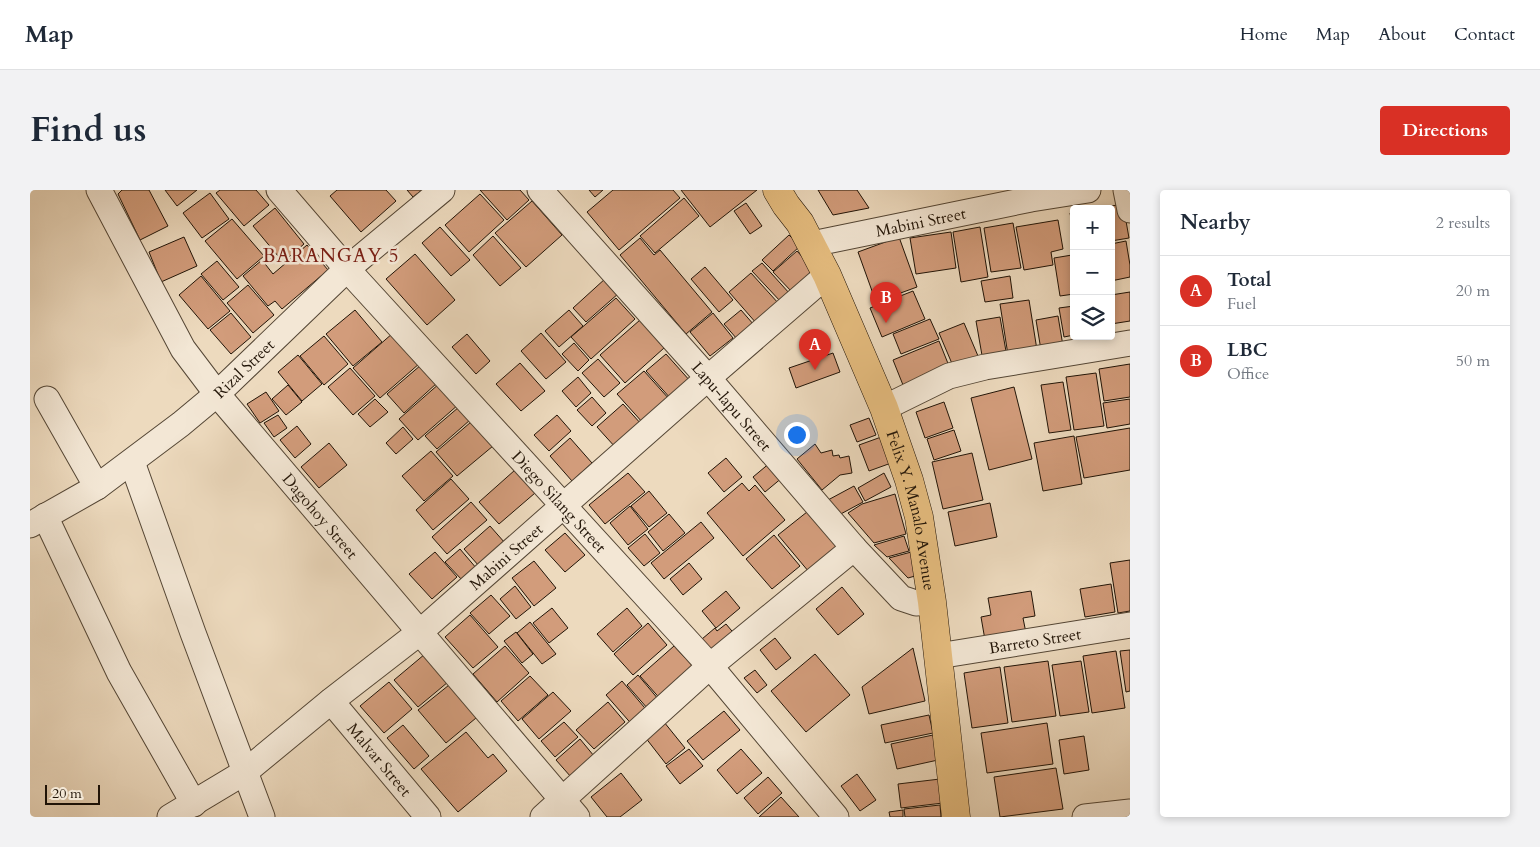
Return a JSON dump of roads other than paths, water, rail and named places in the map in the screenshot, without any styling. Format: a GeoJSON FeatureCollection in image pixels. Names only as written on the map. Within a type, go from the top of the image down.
{"type":"FeatureCollection","features":[{"type":"Feature","properties":{"kind":"main road","name":"Felix Y. Manalo Avenue"},"geometry":{"type":"LineString","coordinates":[[777,190],[806,233],[827,275],[884,408],[900,452],[919,517],[932,602],[956,817]]}},
{"type":"Feature","properties":{"kind":"main road","name":"Felix Y. Manalo Avenue"},"geometry":{"type":"LineString","coordinates":[[792,190],[796,196],[806,233]]}},
{"type":"Feature","properties":{"kind":"street","name":"Dagohoy Street"},"geometry":{"type":"LineString","coordinates":[[99,190],[183,349],[217,394],[570,808]]}},
{"type":"Feature","properties":{"kind":"street","name":"Diego Silang Street"},"geometry":{"type":"LineString","coordinates":[[279,190],[347,269],[710,666],[836,817]]}},
{"type":"Feature","properties":{"kind":"street","name":"Rizal Street"},"geometry":{"type":"LineString","coordinates":[[38,520],[97,487],[132,462],[217,394],[347,269],[442,190]]}},
{"type":"Feature","properties":{"kind":"street","name":"Lapu-lapu Street"},"geometry":{"type":"LineString","coordinates":[[540,190],[708,378],[854,548],[901,598],[916,603],[932,602]]}},
{"type":"Feature","properties":{"kind":"street","name":"Mabini Street"},"geometry":{"type":"LineString","coordinates":[[806,233],[1028,194],[1088,190]]}},
{"type":"Feature","properties":{"kind":"street"},"geometry":{"type":"LineString","coordinates":[[1126,190],[1130,210]]}},
{"type":"Feature","properties":{"kind":"street","name":"Mabini Street"},"geometry":{"type":"LineString","coordinates":[[170,817],[245,772],[420,632],[827,275]]}},
{"type":"Feature","properties":{"kind":"street"},"geometry":{"type":"LineString","coordinates":[[884,408],[950,376],[985,367],[1130,343]]}},
{"type":"Feature","properties":{"kind":"street"},"geometry":{"type":"LineString","coordinates":[[47,399],[97,487]]}},
{"type":"Feature","properties":{"kind":"street"},"geometry":{"type":"LineString","coordinates":[[132,462],[193,633],[262,817]]}},
{"type":"Feature","properties":{"kind":"street"},"geometry":{"type":"LineString","coordinates":[[38,520],[119,672],[194,804]]}},
{"type":"Feature","properties":{"kind":"street"},"geometry":{"type":"LineString","coordinates":[[543,817],[570,808],[710,666],[854,548]]}},
{"type":"Feature","properties":{"kind":"street","name":"Barreto Street"},"geometry":{"type":"LineString","coordinates":[[938,656],[1130,625]]}},
{"type":"Feature","properties":{"kind":"street","name":"Malvar Street"},"geometry":{"type":"LineString","coordinates":[[331,702],[428,817]]}},
{"type":"Feature","properties":{"kind":"street"},"geometry":{"type":"LineString","coordinates":[[1086,817],[1130,812]]}},
{"type":"Feature","properties":{"kind":"place","name":"LBC"},"geometry":{"type":"Point","coordinates":[886,323]}},
{"type":"Feature","properties":{"kind":"place","name":"Total"},"geometry":{"type":"Point","coordinates":[815,370]}},
{"type":"Feature","properties":{"kind":"district","name":"BARANGAY 5"},"geometry":{"type":"Point","coordinates":[331,255]}}]}
